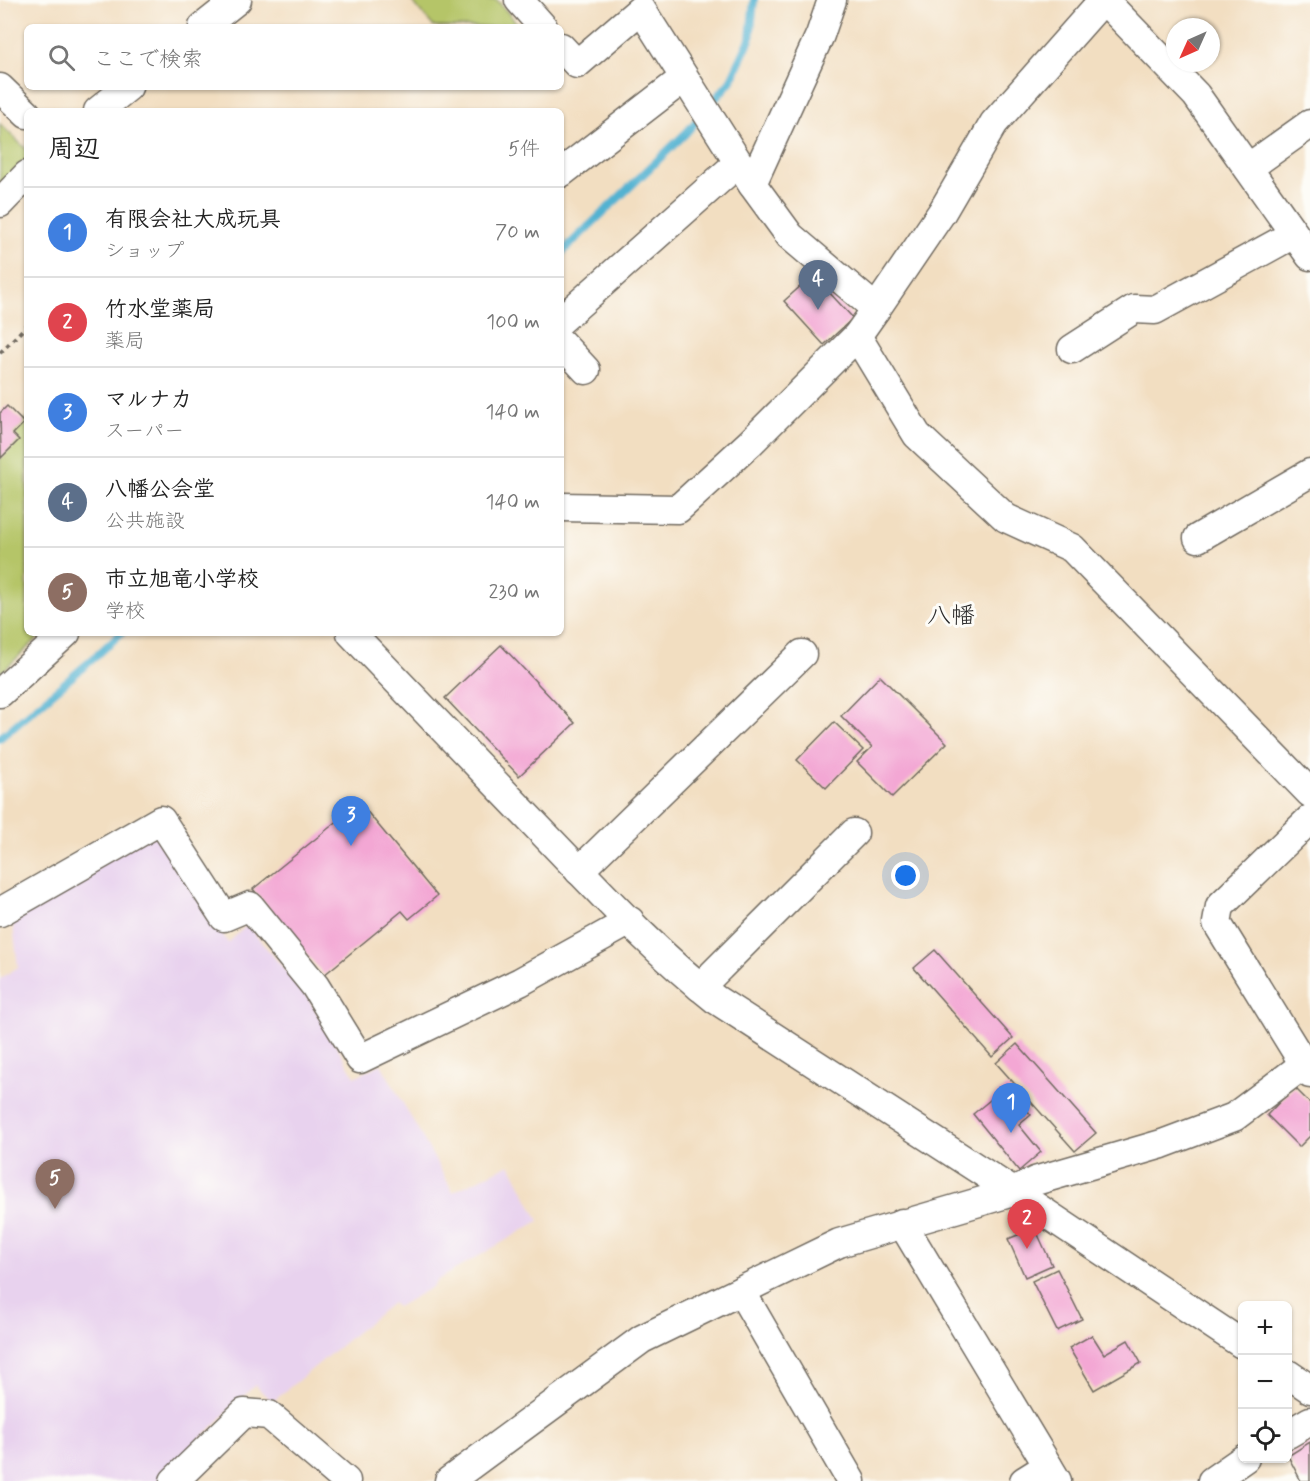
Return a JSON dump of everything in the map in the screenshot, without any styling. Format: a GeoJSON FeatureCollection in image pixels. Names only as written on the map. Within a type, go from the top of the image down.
{"type":"FeatureCollection","features":[{"type":"Feature","properties":{"kind":"street"},"geometry":{"type":"LineString","coordinates":[[207,24],[237,0]]}},
{"type":"Feature","properties":{"kind":"street"},"geometry":{"type":"LineString","coordinates":[[519,0],[540,24]]}},
{"type":"Feature","properties":{"kind":"street"},"geometry":{"type":"LineString","coordinates":[[564,318],[745,174],[820,35],[832,0]]}},
{"type":"Feature","properties":{"kind":"street"},"geometry":{"type":"LineString","coordinates":[[564,507],[678,508],[750,443],[857,336],[942,212],[994,123],[1104,0],[1196,95],[1302,245],[1155,310],[1134,309],[1072,349]]}},
{"type":"Feature","properties":{"kind":"street"},"geometry":{"type":"LineString","coordinates":[[564,49],[577,64],[641,9],[745,174],[790,236],[876,309]]}},
{"type":"Feature","properties":{"kind":"street"},"geometry":{"type":"LineString","coordinates":[[564,171],[684,78]]}},
{"type":"Feature","properties":{"kind":"street"},"geometry":{"type":"LineString","coordinates":[[0,88],[24,111]]}},
{"type":"Feature","properties":{"kind":"street"},"geometry":{"type":"LineString","coordinates":[[102,108],[124,90]]}},
{"type":"Feature","properties":{"kind":"street"},"geometry":{"type":"LineString","coordinates":[[1248,168],[1310,124]]}},
{"type":"Feature","properties":{"kind":"street"},"geometry":{"type":"LineString","coordinates":[[0,203],[24,178]]}},
{"type":"Feature","properties":{"kind":"street"},"geometry":{"type":"LineString","coordinates":[[857,336],[917,435],[1006,518],[1072,548],[1310,793]]}},
{"type":"Feature","properties":{"kind":"street"},"geometry":{"type":"LineString","coordinates":[[564,346],[586,370]]}},
{"type":"Feature","properties":{"kind":"street"},"geometry":{"type":"LineString","coordinates":[[1198,538],[1310,473]]}},
{"type":"Feature","properties":{"kind":"street"},"geometry":{"type":"LineString","coordinates":[[0,693],[63,636]]}},
{"type":"Feature","properties":{"kind":"street"},"geometry":{"type":"LineString","coordinates":[[354,636],[670,963],[715,999],[1238,1341]]}},
{"type":"Feature","properties":{"kind":"street"},"geometry":{"type":"LineString","coordinates":[[579,871],[802,654]]}},
{"type":"Feature","properties":{"kind":"street"},"geometry":{"type":"LineString","coordinates":[[0,912],[161,819],[224,917],[250,906],[315,986],[360,1059],[520,982],[630,921]]}},
{"type":"Feature","properties":{"kind":"street"},"geometry":{"type":"LineString","coordinates":[[449,1481],[642,1339],[839,1243],[1013,1192],[1035,1181],[1162,1144],[1234,1117],[1308,1066],[1217,923],[1220,906],[1310,819]]}},
{"type":"Feature","properties":{"kind":"street"},"geometry":{"type":"LineString","coordinates":[[700,987],[854,833]]}},
{"type":"Feature","properties":{"kind":"street"},"geometry":{"type":"LineString","coordinates":[[902,1223],[1053,1473],[1024,1481]]}},
{"type":"Feature","properties":{"kind":"street"},"geometry":{"type":"LineString","coordinates":[[741,1291],[851,1481]]}},
{"type":"Feature","properties":{"kind":"street"},"geometry":{"type":"LineString","coordinates":[[1292,1377],[1310,1389]]}},
{"type":"Feature","properties":{"kind":"street"},"geometry":{"type":"LineString","coordinates":[[174,1481],[244,1413],[269,1415],[346,1481]]}},
{"type":"Feature","properties":{"kind":"street"},"geometry":{"type":"LineString","coordinates":[[1292,1431],[1310,1421]]}},
{"type":"Feature","properties":{"kind":"street"},"geometry":{"type":"LineString","coordinates":[[1212,1481],[1238,1463]]}},
{"type":"Feature","properties":{"kind":"path"},"geometry":{"type":"LineString","coordinates":[[0,353],[24,328]]}},
{"type":"Feature","properties":{"kind":"shaded area"},"geometry":{"type":"Polygon","coordinates":[[[150,835],[162,840],[228,943],[247,925],[307,996],[355,1077],[381,1064],[453,1192],[510,1164],[539,1221],[439,1279],[432,1287],[397,1307],[392,1303],[272,1402],[255,1385],[157,1481],[0,1481],[0,979],[18,967],[12,916],[150,835]]]}},
{"type":"Feature","properties":{"kind":"green space"},"geometry":{"type":"Polygon","coordinates":[[[411,0],[497,0],[517,24],[431,24],[411,0]]]}},
{"type":"Feature","properties":{"kind":"green space"},"geometry":{"type":"Polygon","coordinates":[[[0,124],[24,147],[24,164],[0,190],[0,124]]]}},
{"type":"Feature","properties":{"kind":"green space"},"geometry":{"type":"Polygon","coordinates":[[[24,421],[24,636],[40,636],[0,674],[0,445],[24,421]]]}},
{"type":"Feature","properties":{"kind":"building"},"geometry":{"type":"Polygon","coordinates":[[[813,275],[853,318],[824,345],[784,301],[813,275]]]}},
{"type":"Feature","properties":{"kind":"building"},"geometry":{"type":"Polygon","coordinates":[[[7,406],[24,423],[13,434],[19,440],[1,458],[0,413],[7,406]]]}},
{"type":"Feature","properties":{"kind":"building"},"geometry":{"type":"Polygon","coordinates":[[[501,645],[575,723],[519,776],[445,698],[501,645]]]}},
{"type":"Feature","properties":{"kind":"building"},"geometry":{"type":"Polygon","coordinates":[[[880,676],[947,743],[892,797],[857,762],[872,747],[841,716],[880,676]]]}},
{"type":"Feature","properties":{"kind":"building"},"geometry":{"type":"Polygon","coordinates":[[[834,722],[863,750],[826,788],[797,760],[834,722]]]}},
{"type":"Feature","properties":{"kind":"building"},"geometry":{"type":"Polygon","coordinates":[[[360,803],[437,896],[409,919],[402,911],[324,975],[253,889],[360,803]]]}},
{"type":"Feature","properties":{"kind":"building"},"geometry":{"type":"Polygon","coordinates":[[[935,950],[1013,1038],[992,1057],[914,968],[935,950]]]}},
{"type":"Feature","properties":{"kind":"building"},"geometry":{"type":"Polygon","coordinates":[[[1017,1044],[1096,1133],[1075,1151],[996,1063],[1017,1044]]]}},
{"type":"Feature","properties":{"kind":"building"},"geometry":{"type":"Polygon","coordinates":[[[1007,1086],[1031,1115],[1019,1125],[1041,1152],[1019,1171],[973,1114],[1007,1086]]]}},
{"type":"Feature","properties":{"kind":"building"},"geometry":{"type":"Polygon","coordinates":[[[1294,1087],[1310,1103],[1310,1136],[1299,1147],[1267,1115],[1294,1087]]]}},
{"type":"Feature","properties":{"kind":"building"},"geometry":{"type":"Polygon","coordinates":[[[1035,1228],[1052,1265],[1025,1277],[1008,1239],[1035,1228]]]}},
{"type":"Feature","properties":{"kind":"building"},"geometry":{"type":"Polygon","coordinates":[[[1057,1269],[1082,1319],[1057,1331],[1032,1281],[1057,1269]]]}},
{"type":"Feature","properties":{"kind":"building"},"geometry":{"type":"Polygon","coordinates":[[[1092,1335],[1104,1354],[1128,1340],[1141,1363],[1094,1390],[1069,1348],[1092,1335]]]}},
{"type":"Feature","properties":{"kind":"building"},"geometry":{"type":"Polygon","coordinates":[[[1310,1442],[1310,1481],[1301,1481],[1292,1463],[1292,1453],[1310,1442]]]}},
{"type":"Feature","properties":{"kind":"waterway"},"geometry":{"type":"LineString","coordinates":[[564,250],[686,133],[730,82],[750,39],[754,0]]}},
{"type":"Feature","properties":{"kind":"waterway"},"geometry":{"type":"LineString","coordinates":[[0,738],[118,636]]}},
{"type":"Feature","properties":{"kind":"place","name":"八幡公会堂"},"geometry":{"type":"Point","coordinates":[818,310]}},
{"type":"Feature","properties":{"kind":"place","name":"マルナカ"},"geometry":{"type":"Point","coordinates":[351,846]}},
{"type":"Feature","properties":{"kind":"place","name":"有限会社大成玩具"},"geometry":{"type":"Point","coordinates":[1011,1133]}},
{"type":"Feature","properties":{"kind":"place","name":"市立旭竜小学校"},"geometry":{"type":"Point","coordinates":[55,1209]}},
{"type":"Feature","properties":{"kind":"place","name":"竹水堂薬局"},"geometry":{"type":"Point","coordinates":[1027,1249]}},
{"type":"Feature","properties":{"kind":"district","name":"八幡"},"geometry":{"type":"Point","coordinates":[951,615]}}]}
